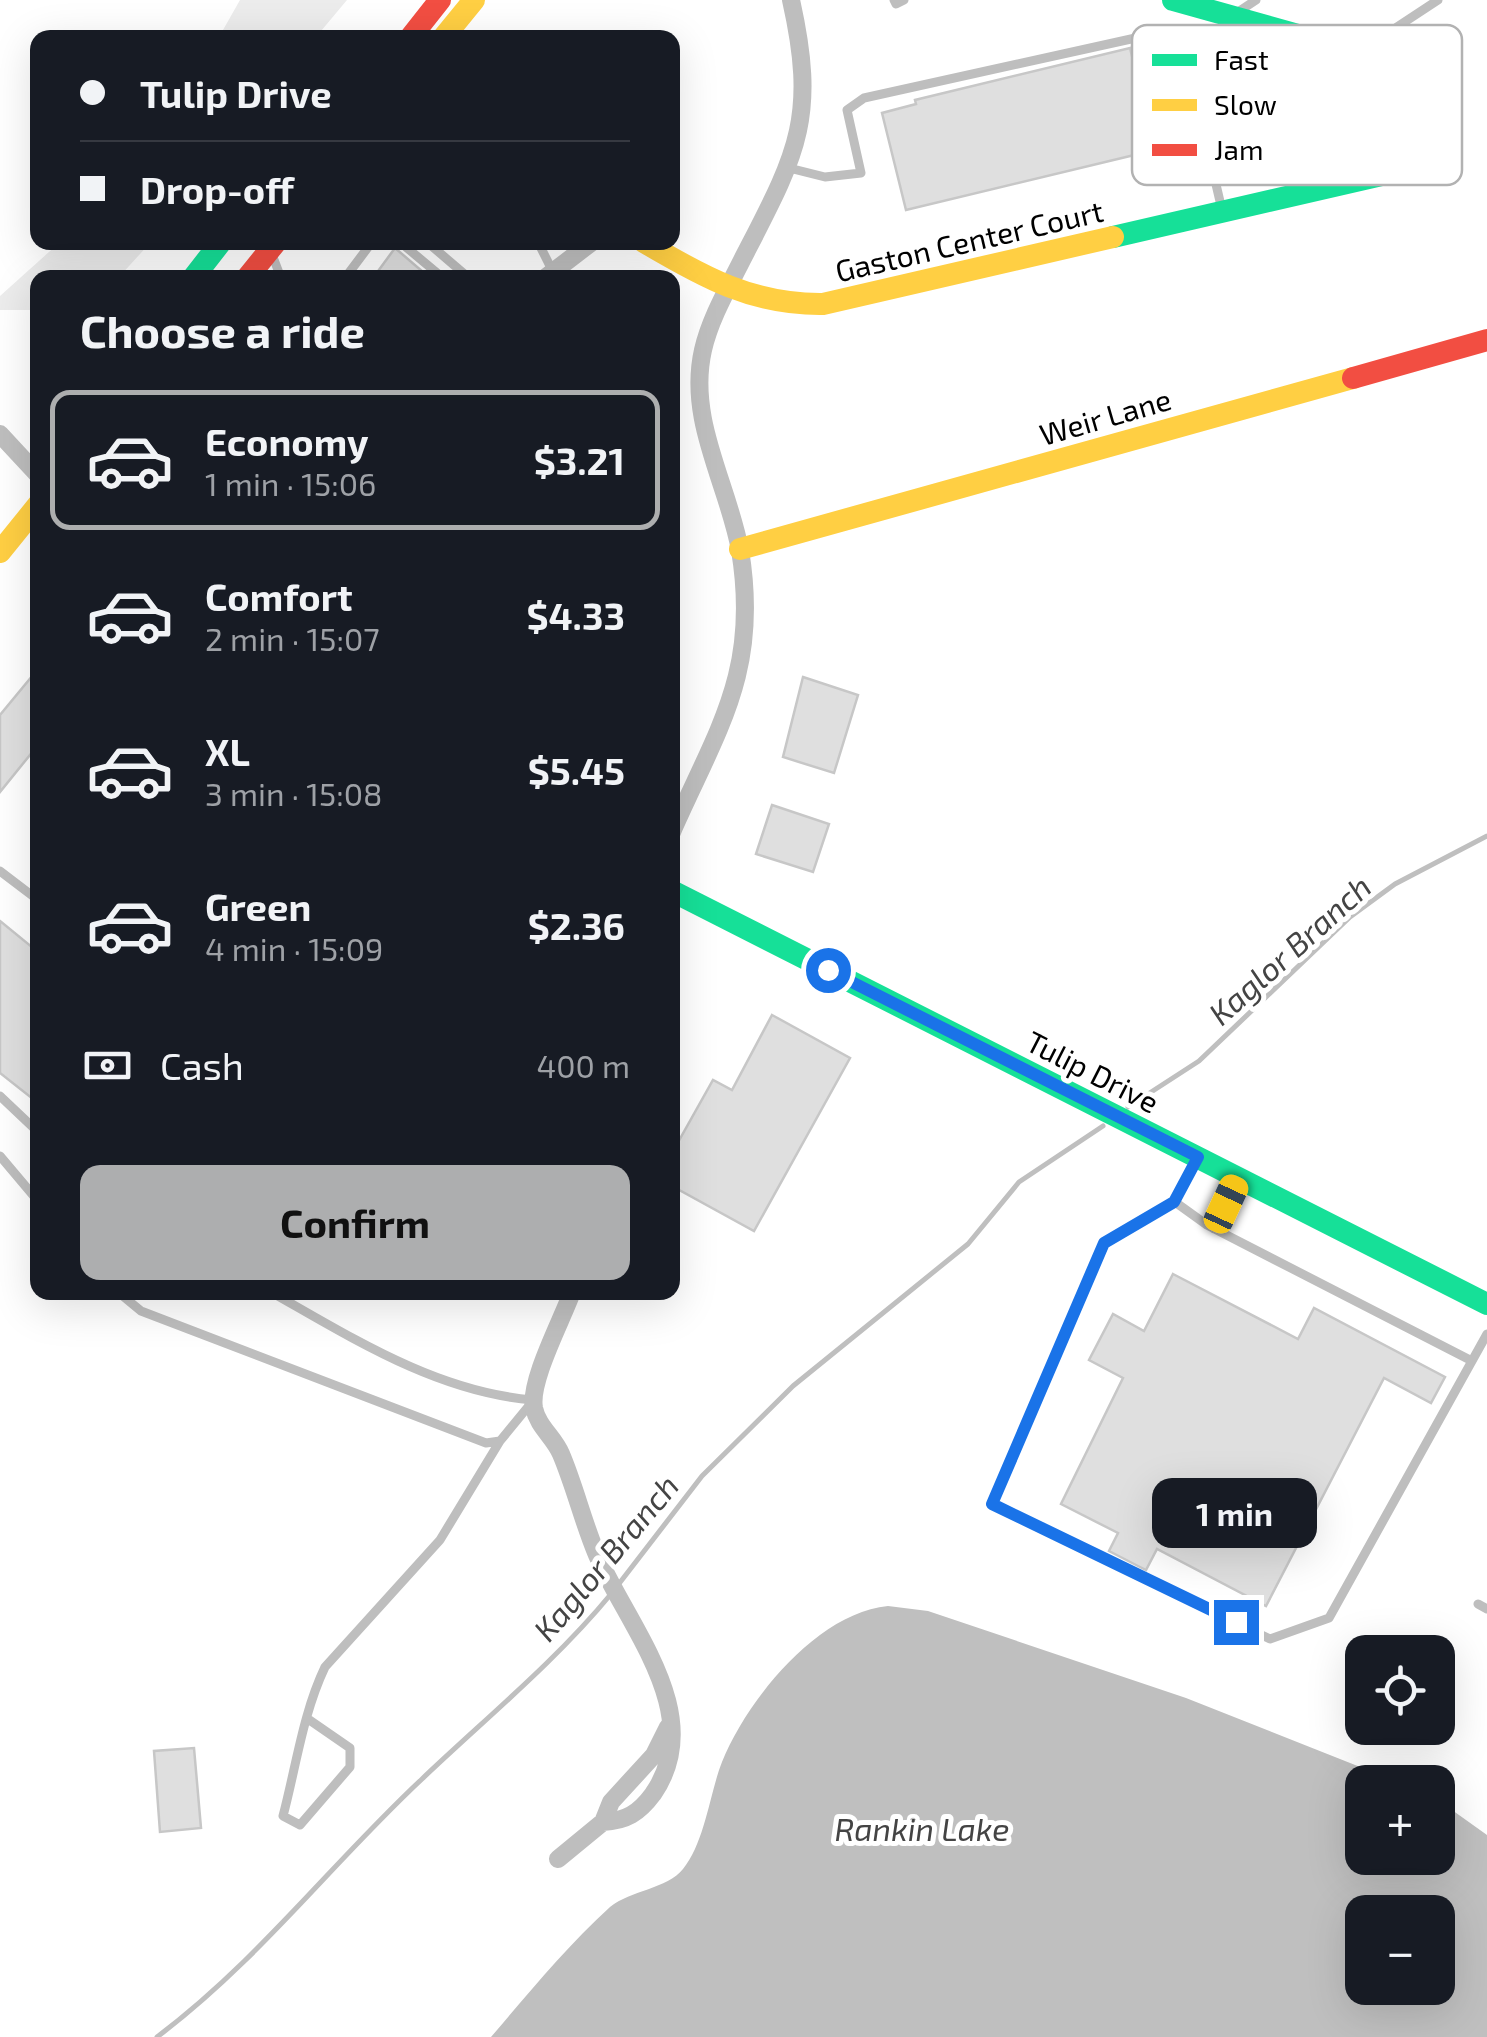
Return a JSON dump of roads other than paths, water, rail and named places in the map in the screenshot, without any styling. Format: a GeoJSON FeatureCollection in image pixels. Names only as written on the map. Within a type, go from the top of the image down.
{"type":"FeatureCollection","features":[{"type":"Feature","properties":{"kind":"main road"},"geometry":{"type":"LineString","coordinates":[[390,30],[413,0]]}},
{"type":"Feature","properties":{"kind":"main road"},"geometry":{"type":"LineString","coordinates":[[416,30],[440,0]]}},
{"type":"Feature","properties":{"kind":"main road"},"geometry":{"type":"LineString","coordinates":[[459,30],[474,0]]}},
{"type":"Feature","properties":{"kind":"main road","name":"Gaston Center Court"},"geometry":{"type":"LineString","coordinates":[[1173,0],[1264,25]]}},
{"type":"Feature","properties":{"kind":"main road","name":"Gaston Center Court"},"geometry":{"type":"LineString","coordinates":[[658,250],[753,301],[782,307],[823,304],[1339,185]]}},
{"type":"Feature","properties":{"kind":"main road"},"geometry":{"type":"LineString","coordinates":[[199,270],[215,250]]}},
{"type":"Feature","properties":{"kind":"main road"},"geometry":{"type":"LineString","coordinates":[[253,270],[269,250]]}},
{"type":"Feature","properties":{"kind":"main road","name":"Weir Lane"},"geometry":{"type":"LineString","coordinates":[[740,549],[1487,340]]}},
{"type":"Feature","properties":{"kind":"main road"},"geometry":{"type":"LineString","coordinates":[[0,552],[30,515]]}},
{"type":"Feature","properties":{"kind":"main road","name":"Tulip Drive"},"geometry":{"type":"LineString","coordinates":[[680,895],[1487,1304]]}},
{"type":"Feature","properties":{"kind":"street"},"geometry":{"type":"LineString","coordinates":[[680,815],[730,708],[741,672],[745,638],[740,549],[698,390],[703,349],[727,289],[789,168],[803,119],[804,93],[790,0]]}},
{"type":"Feature","properties":{"kind":"street"},"geometry":{"type":"LineString","coordinates":[[555,270],[582,250]]}},
{"type":"Feature","properties":{"kind":"street"},"geometry":{"type":"LineString","coordinates":[[0,434],[30,466]]}},
{"type":"Feature","properties":{"kind":"street"},"geometry":{"type":"LineString","coordinates":[[569,1300],[534,1400],[539,1422],[562,1456],[608,1578],[665,1689],[670,1726],[670,1754],[657,1788],[633,1815],[602,1822]]}},
{"type":"Feature","properties":{"kind":"street"},"geometry":{"type":"LineString","coordinates":[[558,1859],[602,1822],[611,1802],[654,1755],[670,1726]]}},
{"type":"Feature","properties":{"kind":"lane"},"geometry":{"type":"LineString","coordinates":[[894,0],[896,4],[904,0]]}},
{"type":"Feature","properties":{"kind":"lane"},"geometry":{"type":"LineString","coordinates":[[1232,16],[1256,0]]}},
{"type":"Feature","properties":{"kind":"lane"},"geometry":{"type":"LineString","coordinates":[[1400,25],[1438,0]]}},
{"type":"Feature","properties":{"kind":"lane"},"geometry":{"type":"LineString","coordinates":[[789,168],[825,177],[861,173],[846,110],[864,98],[1132,39]]}},
{"type":"Feature","properties":{"kind":"lane"},"geometry":{"type":"LineString","coordinates":[[1216,185],[1222,212]]}},
{"type":"Feature","properties":{"kind":"lane"},"geometry":{"type":"LineString","coordinates":[[410,250],[433,270]]}},
{"type":"Feature","properties":{"kind":"lane"},"geometry":{"type":"LineString","coordinates":[[437,250],[460,270]]}},
{"type":"Feature","properties":{"kind":"lane"},"geometry":{"type":"LineString","coordinates":[[0,870],[30,894]]}},
{"type":"Feature","properties":{"kind":"lane"},"geometry":{"type":"LineString","coordinates":[[0,1096],[30,1124]]}},
{"type":"Feature","properties":{"kind":"lane"},"geometry":{"type":"LineString","coordinates":[[0,1156],[30,1192]]}},
{"type":"Feature","properties":{"kind":"lane"},"geometry":{"type":"LineString","coordinates":[[1198,1157],[1174,1202],[1104,1243],[992,1504],[1270,1639],[1330,1618],[1487,1334]]}},
{"type":"Feature","properties":{"kind":"lane"},"geometry":{"type":"LineString","coordinates":[[1214,1229],[1238,1178]]}},
{"type":"Feature","properties":{"kind":"lane"},"geometry":{"type":"LineString","coordinates":[[1174,1202],[1214,1229],[1472,1360]]}},
{"type":"Feature","properties":{"kind":"lane"},"geometry":{"type":"LineString","coordinates":[[128,1300],[140,1310],[486,1443],[500,1441]]}},
{"type":"Feature","properties":{"kind":"lane"},"geometry":{"type":"LineString","coordinates":[[285,1300],[396,1362],[493,1397],[534,1400]]}},
{"type":"Feature","properties":{"kind":"lane"},"geometry":{"type":"LineString","coordinates":[[308,1718],[350,1748],[350,1767],[300,1826],[283,1816],[308,1718],[325,1667],[440,1540],[500,1441],[534,1400]]}},
{"type":"Feature","properties":{"kind":"water","name":"Rankin Lake"},"geometry":{"type":"Polygon","coordinates":[[[888,1606],[928,1611],[1186,1698],[1355,1765],[1345,1765],[1345,1875],[1455,1875],[1455,1812],[1487,1835],[1487,2037],[491,2037],[610,1907],[668,1881],[683,1869],[702,1831],[722,1762],[749,1712],[788,1663],[836,1625],[862,1612],[888,1606]]]}},
{"type":"Feature","properties":{"kind":"waterway","name":"Kaglor Branch"},"geometry":{"type":"LineString","coordinates":[[1128,1107],[1199,1061],[1350,917],[1395,884],[1487,836]]}},
{"type":"Feature","properties":{"kind":"waterway","name":"Kaglor Branch"},"geometry":{"type":"LineString","coordinates":[[618,1585],[702,1476],[793,1386],[968,1244],[1019,1182],[1103,1126]]}},
{"type":"Feature","properties":{"kind":"waterway","name":"Kaglor Branch"},"geometry":{"type":"LineString","coordinates":[[157,2037],[228,1977],[389,1811],[543,1667],[611,1594]]}}]}
